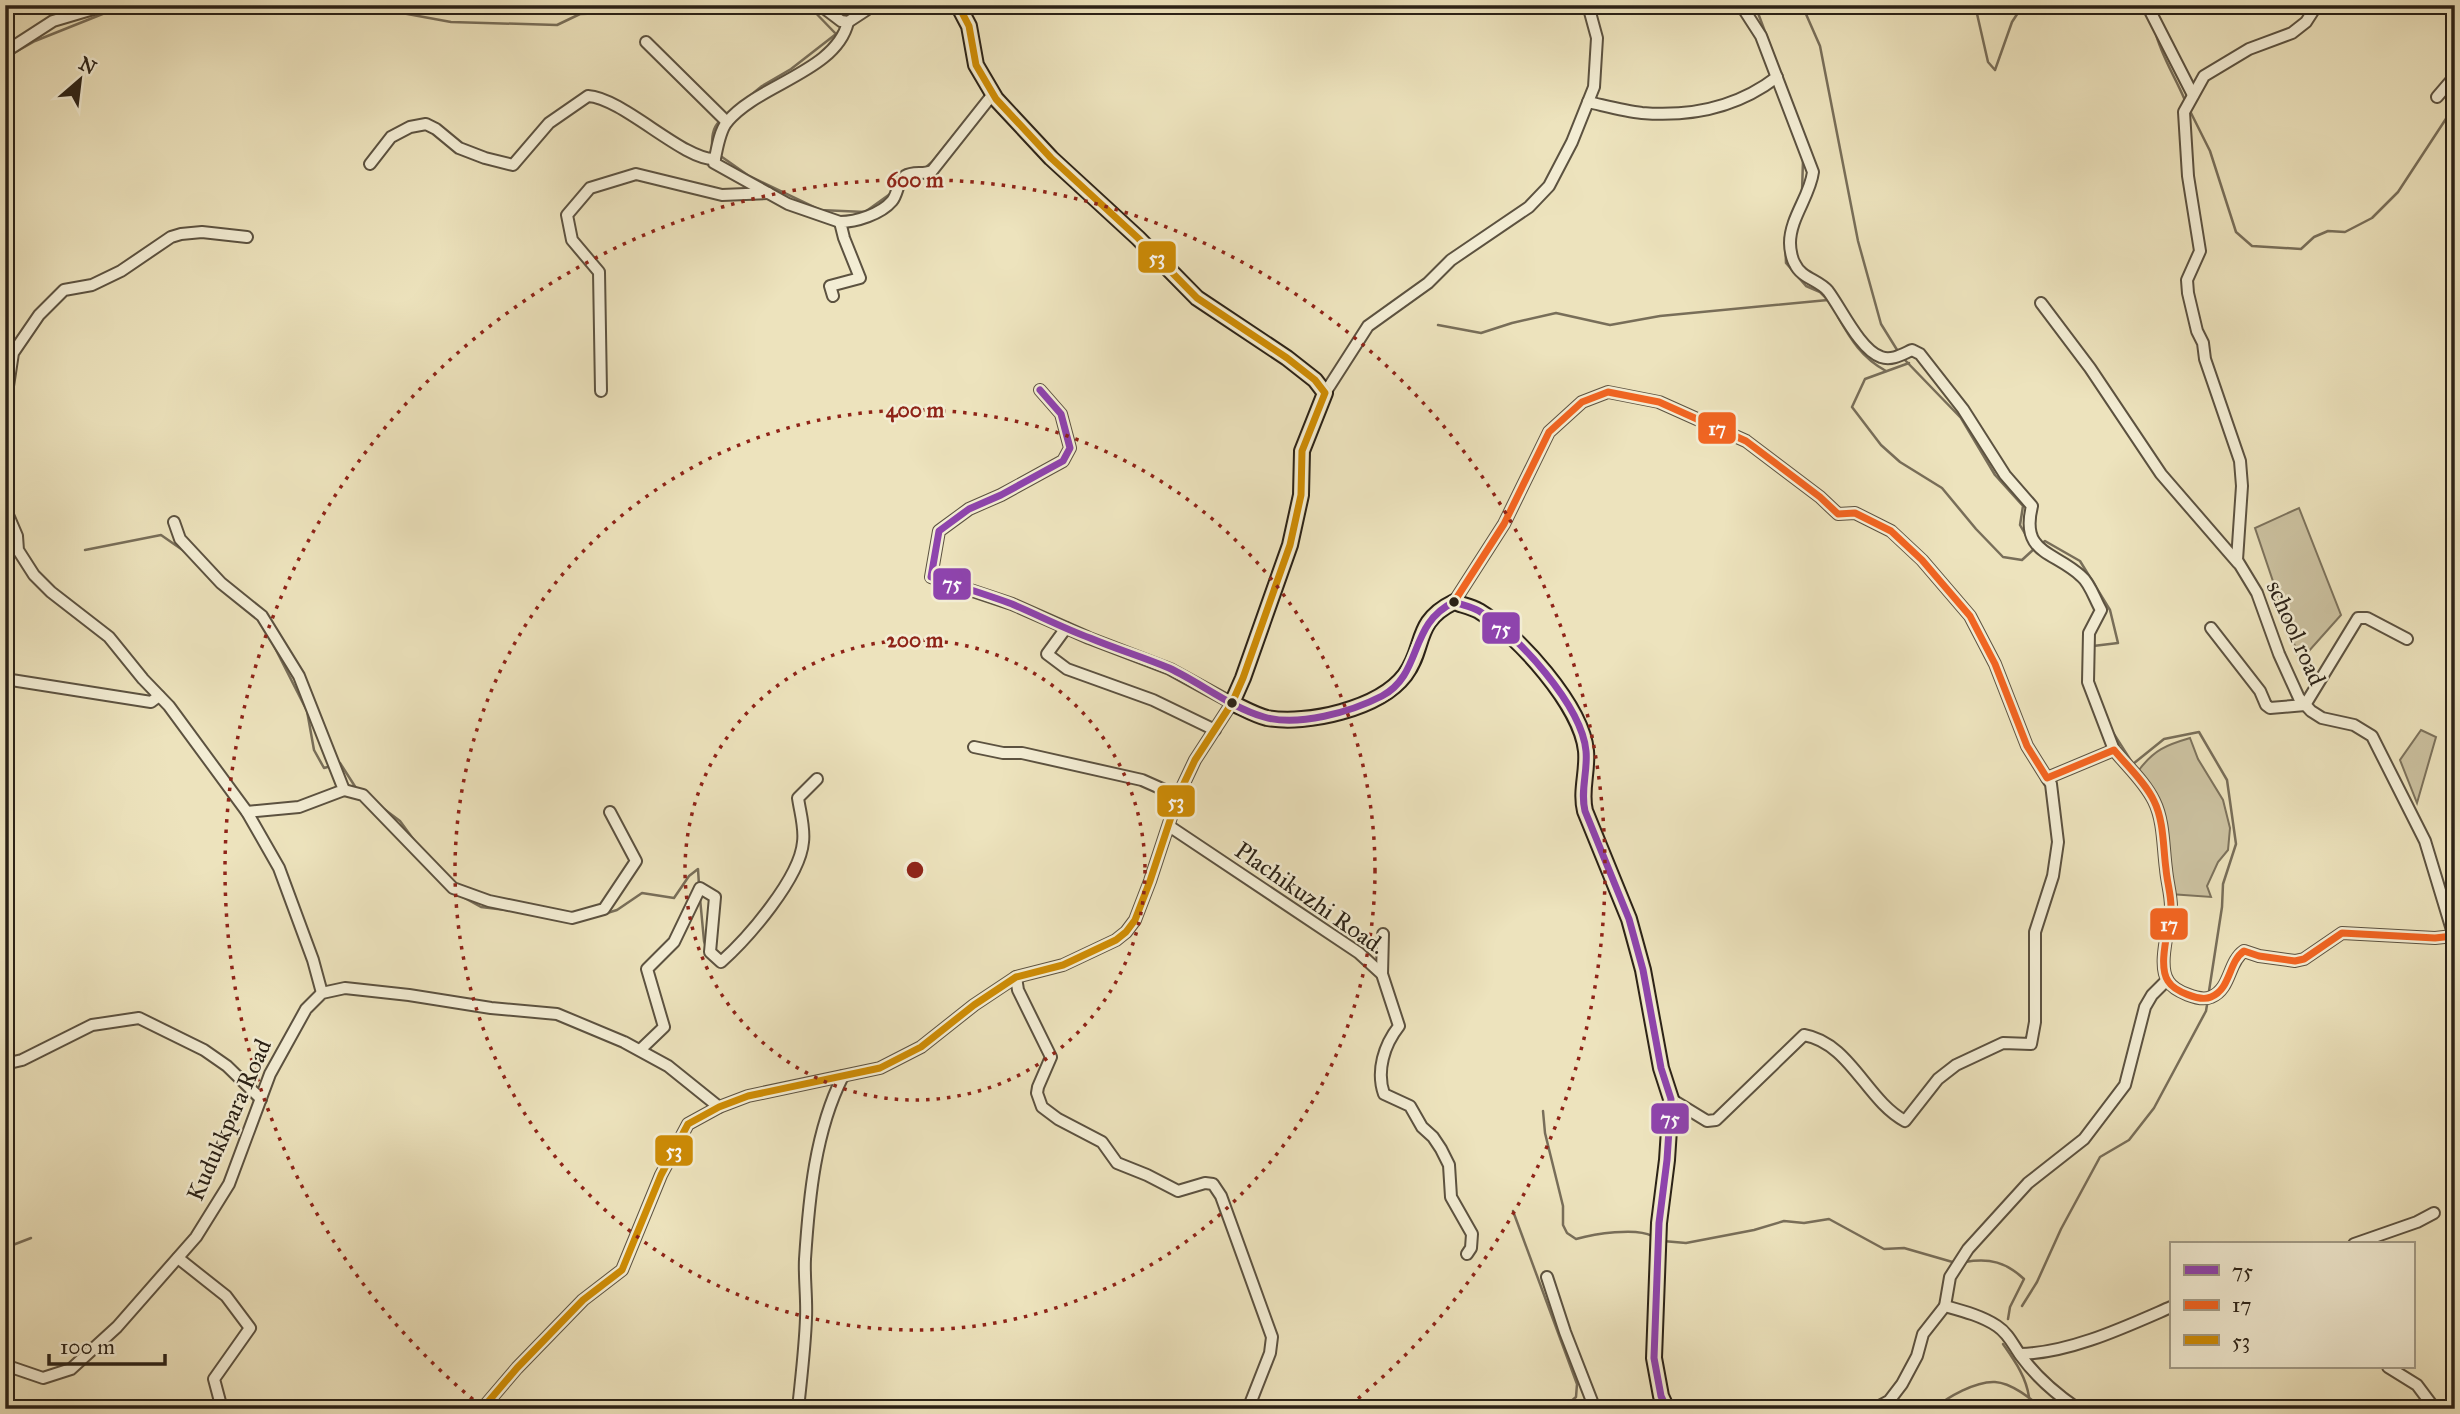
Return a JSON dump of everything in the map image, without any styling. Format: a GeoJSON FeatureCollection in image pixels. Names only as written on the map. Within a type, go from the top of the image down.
{"type":"FeatureCollection","features":[{"type":"Feature","properties":{"kind":"main road"},"geometry":{"type":"LineString","coordinates":[[958,5],[969,26],[976,65],[994,96],[1051,158],[1138,238],[1197,299],[1287,358],[1315,380],[1325,394],[1302,451],[1301,495],[1290,545],[1232,703],[1264,717],[1292,720],[1317,718],[1384,695],[1405,675],[1414,657],[1420,634],[1432,618],[1442,607],[1454,602],[1477,610],[1501,626],[1552,681],[1582,730],[1587,752],[1583,799],[1585,811],[1629,919],[1643,970],[1661,1068],[1671,1099],[1659,1223],[1654,1358],[1661,1396],[1667,1409]]}},
{"type":"Feature","properties":{"kind":"street"},"geometry":{"type":"LineString","coordinates":[[5,52],[53,21],[107,5]]}},
{"type":"Feature","properties":{"kind":"street"},"geometry":{"type":"LineString","coordinates":[[820,5],[831,15],[848,22]]}},
{"type":"Feature","properties":{"kind":"street"},"geometry":{"type":"LineString","coordinates":[[874,5],[848,22],[845,36],[816,65],[752,100],[727,122],[714,163],[788,204],[840,222],[865,217],[892,201],[902,178],[908,174],[932,171],[994,96]]}},
{"type":"Feature","properties":{"kind":"street"},"geometry":{"type":"LineString","coordinates":[[1325,394],[1368,326],[1428,283],[1451,260],[1529,206],[1549,186],[1572,142],[1594,87],[1597,38],[1588,5]]}},
{"type":"Feature","properties":{"kind":"street"},"geometry":{"type":"LineString","coordinates":[[1741,5],[1761,36],[1813,172],[1812,182],[1796,220],[1790,243],[1795,265],[1807,278],[1825,288],[1856,335],[1880,357],[1892,358],[1912,350],[1920,354],[1963,409],[2005,475],[2032,506],[2028,524],[2032,539],[2045,553],[2083,577],[2101,610],[2089,633],[2088,682],[2114,750],[2154,801],[2163,835],[2171,906],[2164,962],[2166,980],[2176,989],[2201,999],[2212,997],[2221,989],[2228,981],[2237,956],[2244,951],[2295,961],[2304,959],[2342,933],[2454,938]]}},
{"type":"Feature","properties":{"kind":"street"},"geometry":{"type":"LineString","coordinates":[[2147,5],[2193,95]]}},
{"type":"Feature","properties":{"kind":"street"},"geometry":{"type":"LineString","coordinates":[[2193,95],[2204,76],[2249,49],[2292,33],[2306,22],[2317,5]]}},
{"type":"Feature","properties":{"kind":"street"},"geometry":{"type":"LineString","coordinates":[[646,41],[727,122]]}},
{"type":"Feature","properties":{"kind":"street"},"geometry":{"type":"LineString","coordinates":[[2437,97],[2455,76]]}},
{"type":"Feature","properties":{"kind":"street"},"geometry":{"type":"LineString","coordinates":[[1588,102],[1642,113],[1712,110],[1747,96],[1777,77]]}},
{"type":"Feature","properties":{"kind":"street","name":"school road"},"geometry":{"type":"LineString","coordinates":[[2193,95],[2184,112],[2188,176],[2200,251],[2187,281],[2188,293],[2205,359],[2241,461],[2237,560],[2257,593],[2293,689],[2305,705],[2322,718],[2354,725],[2372,736],[2425,841],[2454,938]]}},
{"type":"Feature","properties":{"kind":"street"},"geometry":{"type":"LineString","coordinates":[[370,164],[391,137],[410,127],[426,124],[436,128],[459,148],[485,158],[513,164],[549,123],[587,96],[606,100],[682,146],[715,159]]}},
{"type":"Feature","properties":{"kind":"street"},"geometry":{"type":"LineString","coordinates":[[601,391],[599,272],[572,240],[566,215],[590,188],[636,174],[722,195],[768,192]]}},
{"type":"Feature","properties":{"kind":"street"},"geometry":{"type":"LineString","coordinates":[[833,296],[831,286],[860,278],[840,222]]}},
{"type":"Feature","properties":{"kind":"street"},"geometry":{"type":"LineString","coordinates":[[5,406],[13,353],[39,315],[64,290],[92,285],[121,271],[171,237],[181,234],[202,232],[247,237]]}},
{"type":"Feature","properties":{"kind":"street"},"geometry":{"type":"LineString","coordinates":[[2041,303],[2090,368],[2178,496],[2240,565]]}},
{"type":"Feature","properties":{"kind":"street"},"geometry":{"type":"LineString","coordinates":[[482,1409],[517,1368],[583,1300],[622,1270],[661,1175],[688,1124],[719,1107],[748,1096],[880,1068],[921,1047],[974,1005],[1016,977],[1063,965],[1116,940],[1135,920],[1178,796],[1195,760],[1232,703],[1170,669],[1012,604],[931,577],[939,531],[969,509],[1063,461],[1070,448],[1061,414],[1040,390]]}},
{"type":"Feature","properties":{"kind":"street"},"geometry":{"type":"LineString","coordinates":[[1454,602],[1504,524],[1549,432],[1581,402],[1608,392],[1659,402],[1746,441],[1820,497],[1830,509],[1838,514],[1855,513],[1891,531],[1922,560],[1970,616],[1995,664],[2027,747],[2050,784],[2058,842],[2053,876],[2035,932],[2035,1021],[2031,1044],[2003,1043],[1956,1065],[1938,1079],[1905,1121],[1891,1113],[1854,1069],[1834,1051],[1813,1037],[1804,1035],[1716,1120],[1707,1121],[1671,1099]]}},
{"type":"Feature","properties":{"kind":"street"},"geometry":{"type":"LineString","coordinates":[[5,508],[17,536],[18,550],[34,575],[51,592],[109,637],[159,696],[247,812],[279,868],[313,960],[322,993],[345,988],[557,1014],[640,1050],[667,1066],[719,1107]]}},
{"type":"Feature","properties":{"kind":"street"},"geometry":{"type":"LineString","coordinates":[[174,522],[180,539],[221,583],[262,616],[299,676],[344,790]]}},
{"type":"Feature","properties":{"kind":"street"},"geometry":{"type":"LineString","coordinates":[[2211,628],[2270,708],[2305,705],[2358,618],[2367,618],[2407,639]]}},
{"type":"Feature","properties":{"kind":"street"},"geometry":{"type":"LineString","coordinates":[[1066,628],[1047,654],[1067,669],[1153,700],[1215,730]]}},
{"type":"Feature","properties":{"kind":"street"},"geometry":{"type":"LineString","coordinates":[[5,679],[151,702],[159,696]]}},
{"type":"Feature","properties":{"kind":"street"},"geometry":{"type":"LineString","coordinates":[[974,747],[1003,753],[1022,753],[1132,777],[1178,796]]}},
{"type":"Feature","properties":{"kind":"street"},"geometry":{"type":"LineString","coordinates":[[2047,778],[2114,750]]}},
{"type":"Feature","properties":{"kind":"street"},"geometry":{"type":"LineString","coordinates":[[640,1050],[664,1027],[647,969],[674,942],[700,888],[715,897],[710,951],[721,962],[747,939],[797,866],[804,841],[798,798],[817,779]]}},
{"type":"Feature","properties":{"kind":"street"},"geometry":{"type":"LineString","coordinates":[[247,812],[299,807],[344,790],[363,795],[453,888],[489,901],[572,918],[604,909],[636,862],[610,812]]}},
{"type":"Feature","properties":{"kind":"street","name":"Plachikuzhi Road."},"geometry":{"type":"LineString","coordinates":[[1169,826],[1297,913],[1345,942],[1382,974],[1399,1026],[1383,1057],[1381,1086],[1384,1094],[1410,1106],[1422,1127],[1441,1149],[1449,1165],[1451,1197],[1472,1234],[1471,1248],[1467,1254]]}},
{"type":"Feature","properties":{"kind":"street"},"geometry":{"type":"LineString","coordinates":[[1382,974],[1383,934]]}},
{"type":"Feature","properties":{"kind":"street"},"geometry":{"type":"LineString","coordinates":[[1016,977],[1017,990],[1051,1057],[1038,1087],[1037,1093],[1042,1107],[1058,1119],[1102,1142],[1117,1163],[1178,1191],[1208,1183],[1215,1185],[1221,1196],[1272,1338],[1270,1353],[1248,1409]]}},
{"type":"Feature","properties":{"kind":"street"},"geometry":{"type":"LineString","coordinates":[[1874,1409],[1889,1401],[1902,1384],[1917,1356],[1923,1334],[1945,1306],[1950,1277],[1968,1249],[2028,1183],[2084,1139],[2125,1085],[2145,1007],[2166,980]]}},
{"type":"Feature","properties":{"kind":"street","name":"Kudukkpara Road"},"geometry":{"type":"LineString","coordinates":[[5,1365],[43,1378],[71,1369],[117,1327],[196,1237],[229,1184],[270,1074],[306,1009],[322,993]]}},
{"type":"Feature","properties":{"kind":"street"},"geometry":{"type":"LineString","coordinates":[[5,1064],[22,1060],[92,1025],[139,1018],[204,1050],[227,1066],[261,1098]]}},
{"type":"Feature","properties":{"kind":"street"},"geometry":{"type":"LineString","coordinates":[[798,1409],[806,1319],[805,1260],[815,1171],[820,1138],[843,1076]]}},
{"type":"Feature","properties":{"kind":"street"},"geometry":{"type":"LineString","coordinates":[[2360,1242],[2417,1222],[2434,1213]]}},
{"type":"Feature","properties":{"kind":"street"},"geometry":{"type":"LineString","coordinates":[[178,1258],[226,1296],[250,1328],[214,1379],[222,1409]]}},
{"type":"Feature","properties":{"kind":"street"},"geometry":{"type":"LineString","coordinates":[[1547,1277],[1595,1409]]}},
{"type":"Feature","properties":{"kind":"street"},"geometry":{"type":"LineString","coordinates":[[1945,1306],[1975,1315],[1997,1326],[2009,1336],[2041,1381],[2078,1409]]}},
{"type":"Feature","properties":{"kind":"street"},"geometry":{"type":"LineString","coordinates":[[2020,1354],[2056,1350],[2106,1334],[2170,1307]]}},
{"type":"Feature","properties":{"kind":"street"},"geometry":{"type":"LineString","coordinates":[[2390,1368],[2417,1385],[2435,1409]]}},
{"type":"Feature","properties":{"kind":"shaded area"},"geometry":{"type":"Polygon","coordinates":[[[2299,508],[2341,615],[2300,661],[2255,528],[2299,508]]]}},
{"type":"Feature","properties":{"kind":"shaded area"},"geometry":{"type":"Polygon","coordinates":[[[2421,730],[2436,737],[2417,803],[2400,760],[2421,730]]]}},
{"type":"Feature","properties":{"kind":"shaded area"},"geometry":{"type":"Polygon","coordinates":[[[2190,738],[2198,759],[2223,800],[2230,828],[2228,850],[2218,862],[2207,886],[2211,897],[2170,894],[2156,816],[2139,770],[2161,749],[2190,738]]]}},
{"type":"Feature","properties":{"kind":"waterway"},"geometry":{"type":"LineString","coordinates":[[5,58],[35,41],[125,5]]}},
{"type":"Feature","properties":{"kind":"waterway"},"geometry":{"type":"LineString","coordinates":[[373,5],[380,9],[451,22],[557,25],[580,14],[640,12],[679,5]]}},
{"type":"Feature","properties":{"kind":"waterway"},"geometry":{"type":"LineString","coordinates":[[746,99],[836,34],[808,5]]}},
{"type":"Feature","properties":{"kind":"waterway"},"geometry":{"type":"LineString","coordinates":[[1755,5],[1782,77]]}},
{"type":"Feature","properties":{"kind":"waterway"},"geometry":{"type":"LineString","coordinates":[[1802,5],[1820,46],[1858,241],[1881,324],[1899,353]]}},
{"type":"Feature","properties":{"kind":"waterway"},"geometry":{"type":"LineString","coordinates":[[1975,5],[1988,62],[1995,70],[2012,22],[2023,5]]}},
{"type":"Feature","properties":{"kind":"waterway"},"geometry":{"type":"LineString","coordinates":[[2137,5],[2148,16]]}},
{"type":"Feature","properties":{"kind":"waterway"},"geometry":{"type":"LineString","coordinates":[[2155,31],[2184,98]]}},
{"type":"Feature","properties":{"kind":"waterway"},"geometry":{"type":"LineString","coordinates":[[2191,113],[2210,151],[2236,232],[2252,246],[2301,249],[2314,237],[2328,231],[2345,232],[2372,218],[2398,192],[2455,105]]}},
{"type":"Feature","properties":{"kind":"waterway"},"geometry":{"type":"LineString","coordinates":[[712,147],[714,130],[720,121]]}},
{"type":"Feature","properties":{"kind":"waterway"},"geometry":{"type":"LineString","coordinates":[[925,168],[957,131]]}},
{"type":"Feature","properties":{"kind":"waterway"},"geometry":{"type":"LineString","coordinates":[[722,157],[749,176],[820,210],[865,212],[890,194]]}},
{"type":"Feature","properties":{"kind":"waterway"},"geometry":{"type":"LineString","coordinates":[[1802,192],[1803,160]]}},
{"type":"Feature","properties":{"kind":"waterway"},"geometry":{"type":"LineString","coordinates":[[1789,221],[1796,204]]}},
{"type":"Feature","properties":{"kind":"waterway"},"geometry":{"type":"LineString","coordinates":[[1785,237],[1786,263],[1806,286],[1820,292],[1827,299]]}},
{"type":"Feature","properties":{"kind":"waterway"},"geometry":{"type":"LineString","coordinates":[[1438,325],[1481,333],[1556,313],[1610,325],[1660,316],[1828,300],[1831,305]]}},
{"type":"Feature","properties":{"kind":"waterway"},"geometry":{"type":"LineString","coordinates":[[1838,317],[1858,348],[1886,371]]}},
{"type":"Feature","properties":{"kind":"waterway"},"geometry":{"type":"LineString","coordinates":[[1903,358],[1961,418],[1995,475],[2023,506],[2020,525],[2028,539]]}},
{"type":"Feature","properties":{"kind":"waterway"},"geometry":{"type":"LineString","coordinates":[[1909,363],[1865,379],[1852,407],[1881,445],[1900,462],[1942,488],[2003,557],[2022,560],[2034,549]]}},
{"type":"Feature","properties":{"kind":"waterway"},"geometry":{"type":"LineString","coordinates":[[85,550],[161,535],[184,551]]}},
{"type":"Feature","properties":{"kind":"waterway"},"geometry":{"type":"LineString","coordinates":[[2042,543],[2045,541],[2080,561],[2110,610],[2118,643],[2093,646]]}},
{"type":"Feature","properties":{"kind":"waterway"},"geometry":{"type":"LineString","coordinates":[[271,640],[307,711],[314,750],[324,768],[331,766]]}},
{"type":"Feature","properties":{"kind":"waterway"},"geometry":{"type":"LineString","coordinates":[[2112,731],[2133,764],[2164,739],[2199,732],[2227,780],[2236,844],[2223,884],[2209,991]]}},
{"type":"Feature","properties":{"kind":"waterway"},"geometry":{"type":"LineString","coordinates":[[338,764],[340,763],[356,788]]}},
{"type":"Feature","properties":{"kind":"waterway"},"geometry":{"type":"LineString","coordinates":[[384,809],[400,821],[419,847]]}},
{"type":"Feature","properties":{"kind":"waterway"},"geometry":{"type":"LineString","coordinates":[[604,914],[617,910],[642,893],[674,898],[689,876],[698,869],[699,885]]}},
{"type":"Feature","properties":{"kind":"waterway"},"geometry":{"type":"LineString","coordinates":[[461,896],[481,907],[514,911]]}},
{"type":"Feature","properties":{"kind":"waterway"},"geometry":{"type":"LineString","coordinates":[[700,898],[706,947]]}},
{"type":"Feature","properties":{"kind":"waterway"},"geometry":{"type":"LineString","coordinates":[[2022,1306],[2037,1282],[2061,1229],[2100,1157],[2129,1140],[2154,1108],[2207,1005]]}},
{"type":"Feature","properties":{"kind":"waterway"},"geometry":{"type":"LineString","coordinates":[[1543,1111],[1545,1133],[1563,1206],[1563,1225],[1567,1233],[1576,1239],[1626,1232],[1652,1236]]}},
{"type":"Feature","properties":{"kind":"waterway"},"geometry":{"type":"LineString","coordinates":[[1513,1211],[1577,1384],[1576,1397],[1562,1409]]}},
{"type":"Feature","properties":{"kind":"waterway"},"geometry":{"type":"LineString","coordinates":[[1663,1241],[1686,1243],[1754,1230],[1784,1221],[1804,1223],[1829,1219],[1884,1249],[1904,1248],[1956,1263]]}},
{"type":"Feature","properties":{"kind":"waterway"},"geometry":{"type":"LineString","coordinates":[[5,1248],[31,1238]]}},
{"type":"Feature","properties":{"kind":"waterway"},"geometry":{"type":"LineString","coordinates":[[1965,1262],[1997,1263],[2024,1279],[2010,1307],[2008,1319]]}},
{"type":"Feature","properties":{"kind":"waterway"},"geometry":{"type":"LineString","coordinates":[[2003,1344],[2022,1375],[2029,1397]]}},
{"type":"Feature","properties":{"kind":"waterway"},"geometry":{"type":"LineString","coordinates":[[1934,1409],[1962,1391],[1987,1382],[2014,1388],[2043,1409]]}},
{"type":"Feature","properties":{"kind":"transit line","name":"53"},"geometry":{"type":"LineString","coordinates":[[482,1409],[517,1368],[583,1300],[622,1270],[661,1175],[688,1124],[719,1107],[748,1096],[880,1068],[921,1047],[974,1005],[1016,977],[1063,965],[1116,940],[1126,932],[1135,920],[1150,881],[1178,796],[1195,760],[1232,703],[1243,678],[1290,545],[1301,495],[1302,451],[1325,393],[1315,380],[1287,358],[1197,298],[1138,238],[1051,158],[996,99],[976,65],[969,26],[958,5]]}},
{"type":"Feature","properties":{"kind":"transit line","name":"75"},"geometry":{"type":"LineString","coordinates":[[1040,390],[1061,414],[1070,448],[1063,461],[969,509],[939,531],[931,577],[1012,604],[1080,634],[1169,668],[1251,713],[1278,720],[1324,716],[1382,696],[1395,687],[1404,675],[1429,623],[1439,611],[1454,602],[1476,610],[1511,636],[1545,673],[1573,713],[1586,751],[1583,796],[1585,811],[1629,919],[1643,970],[1661,1068],[1671,1099],[1659,1223],[1654,1358],[1661,1396],[1667,1409]]}},
{"type":"Feature","properties":{"kind":"transit line","name":"17"},"geometry":{"type":"LineString","coordinates":[[1454,602],[1504,524],[1549,432],[1582,402],[1608,392],[1659,402],[1746,441],[1820,497],[1838,514],[1855,513],[1891,531],[1922,560],[1970,616],[1995,664],[2027,746],[2047,778],[2114,750],[2136,774],[2154,801],[2161,826],[2171,907],[2164,965],[2171,985],[2194,997],[2211,997],[2222,988],[2235,962],[2244,951],[2295,961],[2304,959],[2342,933],[2435,938],[2453,936]]}}]}
